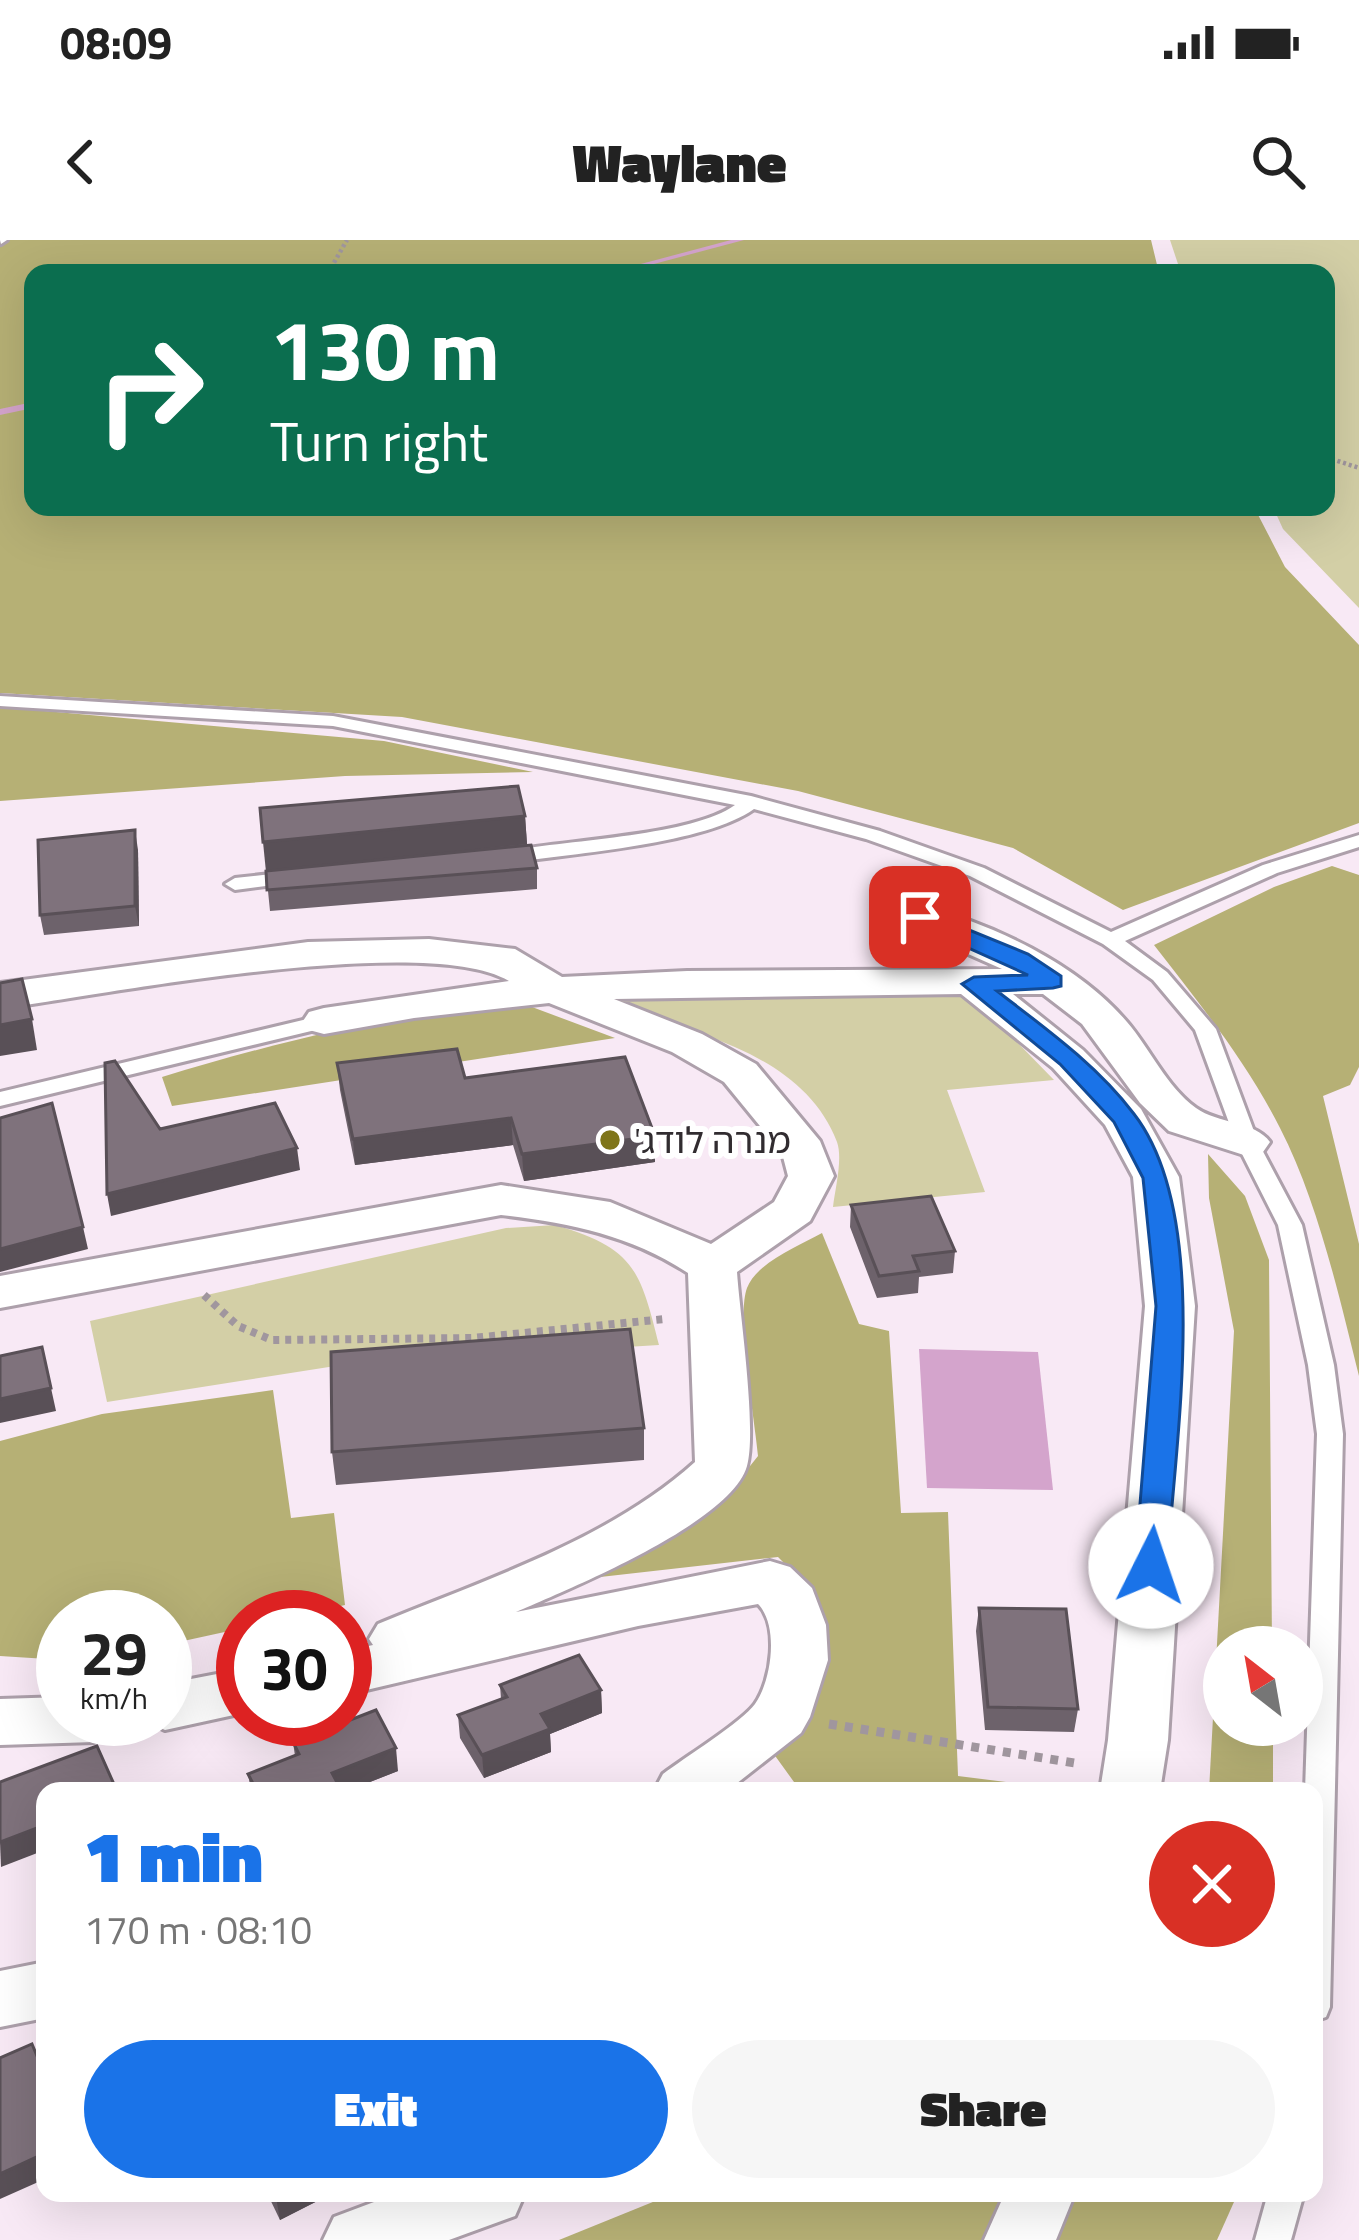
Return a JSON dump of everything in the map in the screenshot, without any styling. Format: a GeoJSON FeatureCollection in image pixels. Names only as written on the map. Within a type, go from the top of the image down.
{"type":"FeatureCollection","features":[{"type":"Feature","properties":{"kind":"street"},"geometry":{"type":"LineString","coordinates":[[920,917],[1019,959],[1053,981],[1126,1044],[1177,1116],[1198,1129],[1247,1142]]}},
{"type":"Feature","properties":{"kind":"street"},"geometry":{"type":"LineString","coordinates":[[0,996],[308,954],[429,951],[500,958],[556,991],[687,1043],[740,1073],[804,1151],[811,1176],[793,1211],[715,1290]]}},
{"type":"Feature","properties":{"kind":"street"},"geometry":{"type":"LineString","coordinates":[[324,1021],[376,1010],[556,991],[754,983],[1053,981]]}},
{"type":"Feature","properties":{"kind":"street"},"geometry":{"type":"LineString","coordinates":[[974,984],[1069,1059],[1125,1119],[1156,1178],[1170,1306],[1131,1782]]}},
{"type":"Feature","properties":{"kind":"street"},"geometry":{"type":"LineString","coordinates":[[0,1292],[501,1200],[593,1211],[680,1245],[715,1290],[720,1469],[702,1491],[674,1512],[565,1568],[372,1647]]}},
{"type":"Feature","properties":{"kind":"street"},"geometry":{"type":"LineString","coordinates":[[372,1667],[638,1605],[770,1581],[792,1603],[797,1625],[799,1660],[780,1717],[696,1782]]}},
{"type":"Feature","properties":{"kind":"street"},"geometry":{"type":"LineString","coordinates":[[0,1722],[36,1721]]}},
{"type":"Feature","properties":{"kind":"street"},"geometry":{"type":"LineString","coordinates":[[0,1999],[36,1992]]}},
{"type":"Feature","properties":{"kind":"street"},"geometry":{"type":"LineString","coordinates":[[359,2240],[465,2202]]}},
{"type":"Feature","properties":{"kind":"street"},"geometry":{"type":"LineString","coordinates":[[1020,2240],[1036,2202]]}},
{"type":"Feature","properties":{"kind":"lane"},"geometry":{"type":"LineString","coordinates":[[0,701],[333,721],[752,802],[873,835],[977,872],[1110,940],[1160,976],[1205,1029],[1247,1142],[1290,1226],[1321,1365],[1330,1434],[1320,1782]]}},
{"type":"Feature","properties":{"kind":"lane"},"geometry":{"type":"LineString","coordinates":[[470,861],[692,829],[729,818],[752,802]]}},
{"type":"Feature","properties":{"kind":"lane"},"geometry":{"type":"LineString","coordinates":[[1110,940],[1270,869],[1359,841]]}},
{"type":"Feature","properties":{"kind":"lane"},"geometry":{"type":"LineString","coordinates":[[235,884],[329,874]]}},
{"type":"Feature","properties":{"kind":"lane"},"geometry":{"type":"LineString","coordinates":[[0,1100],[63,1081],[204,1054],[324,1021]]}},
{"type":"Feature","properties":{"kind":"lane"},"geometry":{"type":"LineString","coordinates":[[1273,2240],[1284,2202]]}},
{"type":"Feature","properties":{"kind":"path"},"geometry":{"type":"LineString","coordinates":[[167,1262],[238,1326],[272,1340],[473,1338],[715,1290]]}},
{"type":"Feature","properties":{"kind":"path"},"geometry":{"type":"LineString","coordinates":[[780,1717],[1131,1782]]}},
{"type":"Feature","properties":{"kind":"shaded area"},"geometry":{"type":"Polygon","coordinates":[[[0,240],[1151,240],[1157,264],[24,264],[24,516],[1259,516],[1285,567],[1359,645],[1359,823],[1123,910],[1013,848],[798,791],[402,717],[0,693],[0,240]]]}},
{"type":"Feature","properties":{"kind":"shaded area"},"geometry":{"type":"Polygon","coordinates":[[[1170,240],[1359,240],[1359,608],[1283,529],[1277,516],[1335,516],[1335,264],[1178,264],[1170,240]]]}},
{"type":"Feature","properties":{"kind":"shaded area"},"geometry":{"type":"Polygon","coordinates":[[[0,707],[384,741],[533,772],[345,776],[0,801],[0,707]]]}},
{"type":"Feature","properties":{"kind":"shaded area"},"geometry":{"type":"Polygon","coordinates":[[[1332,866],[1359,875],[1359,1067],[1350,1085],[1323,1096],[1359,1244],[1359,1376],[1316,1218],[1280,1128],[1237,1056],[1154,945],[1274,887],[1332,866]]]}},
{"type":"Feature","properties":{"kind":"shaded area"},"geometry":{"type":"Polygon","coordinates":[[[705,990],[973,997],[1054,1080],[947,1090],[985,1192],[833,1207],[839,1149],[822,1113],[802,1089],[749,1054],[628,1011],[618,999],[705,990]]]}},
{"type":"Feature","properties":{"kind":"shaded area"},"geometry":{"type":"Polygon","coordinates":[[[532,1007],[615,1038],[172,1106],[162,1077],[391,1020],[532,1007]]]}},
{"type":"Feature","properties":{"kind":"shaded area"},"geometry":{"type":"Polygon","coordinates":[[[1208,1154],[1245,1196],[1269,1260],[1272,1626],[1218,1626],[1234,1331],[1209,1198],[1208,1154]]]}},
{"type":"Feature","properties":{"kind":"shaded area"},"geometry":{"type":"Polygon","coordinates":[[[555,1225],[602,1243],[630,1265],[646,1297],[659,1345],[348,1364],[107,1402],[90,1321],[506,1228],[555,1225]]]}},
{"type":"Feature","properties":{"kind":"shaded area"},"geometry":{"type":"Polygon","coordinates":[[[822,1233],[859,1324],[889,1331],[901,1513],[948,1512],[958,1776],[1006,1782],[794,1782],[768,1746],[818,1642],[817,1596],[778,1557],[556,1582],[675,1531],[723,1500],[758,1456],[744,1302],[752,1279],[791,1249],[822,1233]]]}},
{"type":"Feature","properties":{"kind":"shaded area"},"geometry":{"type":"Polygon","coordinates":[[[919,1349],[1038,1352],[1053,1490],[927,1488],[919,1349]]]}},
{"type":"Feature","properties":{"kind":"shaded area"},"geometry":{"type":"Polygon","coordinates":[[[273,1390],[291,1518],[334,1513],[343,1590],[216,1590],[216,1634],[192,1639],[192,1590],[36,1590],[36,1658],[0,1656],[0,1441],[102,1414],[273,1390]]]}},
{"type":"Feature","properties":{"kind":"shaded area"},"geometry":{"type":"Polygon","coordinates":[[[1211,1746],[1273,1746],[1273,1782],[1209,1782],[1211,1746]]]}},
{"type":"Feature","properties":{"kind":"shaded area"},"geometry":{"type":"Polygon","coordinates":[[[653,2202],[1234,2202],[1217,2240],[559,2240],[653,2202]]]}},
{"type":"Feature","properties":{"kind":"building"},"geometry":{"type":"Polygon","coordinates":[[[518,786],[525,816],[263,842],[260,808],[518,786]]]}},
{"type":"Feature","properties":{"kind":"building"},"geometry":{"type":"Polygon","coordinates":[[[135,830],[135,906],[40,915],[38,840],[135,830]]]}},
{"type":"Feature","properties":{"kind":"building"},"geometry":{"type":"Polygon","coordinates":[[[531,845],[537,868],[267,890],[266,871],[531,845]]]}},
{"type":"Feature","properties":{"kind":"building"},"geometry":{"type":"Polygon","coordinates":[[[22,979],[32,1019],[0,1025],[0,983],[22,979]]]}},
{"type":"Feature","properties":{"kind":"building"},"geometry":{"type":"Polygon","coordinates":[[[457,1049],[465,1078],[625,1057],[655,1136],[522,1154],[511,1118],[353,1139],[337,1063],[457,1049]]]}},
{"type":"Feature","properties":{"kind":"building"},"geometry":{"type":"Polygon","coordinates":[[[115,1061],[160,1129],[275,1103],[297,1148],[107,1194],[105,1063],[115,1061]]]}},
{"type":"Feature","properties":{"kind":"building"},"geometry":{"type":"Polygon","coordinates":[[[52,1103],[83,1227],[0,1249],[0,1118],[52,1103]]]}},
{"type":"Feature","properties":{"kind":"building"},"geometry":{"type":"Polygon","coordinates":[[[931,1196],[955,1251],[913,1256],[919,1271],[879,1276],[851,1205],[931,1196]]]}},
{"type":"Feature","properties":{"kind":"building"},"geometry":{"type":"Polygon","coordinates":[[[630,1329],[644,1428],[332,1452],[331,1352],[630,1329]]]}},
{"type":"Feature","properties":{"kind":"building"},"geometry":{"type":"Polygon","coordinates":[[[42,1347],[51,1388],[0,1399],[0,1356],[42,1347]]]}},
{"type":"Feature","properties":{"kind":"building"},"geometry":{"type":"Polygon","coordinates":[[[979,1608],[1066,1609],[1078,1709],[988,1707],[979,1608]]]}},
{"type":"Feature","properties":{"kind":"building"},"geometry":{"type":"Polygon","coordinates":[[[579,1655],[601,1690],[541,1714],[550,1729],[482,1755],[458,1715],[507,1697],[500,1685],[579,1655]]]}},
{"type":"Feature","properties":{"kind":"building"},"geometry":{"type":"Polygon","coordinates":[[[376,1710],[396,1748],[332,1773],[337,1782],[252,1782],[248,1774],[299,1754],[295,1746],[372,1746],[372,1712],[376,1710]]]}},
{"type":"Feature","properties":{"kind":"building"},"geometry":{"type":"Polygon","coordinates":[[[97,1746],[113,1782],[36,1782],[36,1828],[0,1842],[0,1782],[97,1746]]]}},
{"type":"Feature","properties":{"kind":"building"},"geometry":{"type":"Polygon","coordinates":[[[32,2044],[36,2054],[36,2157],[0,2174],[0,2058],[32,2044]]]}},
{"type":"Feature","properties":{"kind":"waterway"},"geometry":{"type":"LineString","coordinates":[[646,264],[740,240]]}},
{"type":"Feature","properties":{"kind":"waterway"},"geometry":{"type":"LineString","coordinates":[[0,412],[24,407]]}},
{"type":"Feature","properties":{"kind":"place","name":"'מנרה לודג"},"geometry":{"type":"Point","coordinates":[610,1140]}},
{"type":"Feature","properties":{"kind":"route"},"geometry":{"type":"LineString","coordinates":[[920,917],[1019,959],[1053,981],[974,984],[1069,1059],[1125,1119],[1156,1178],[1170,1306],[1151,1566]]}}]}
